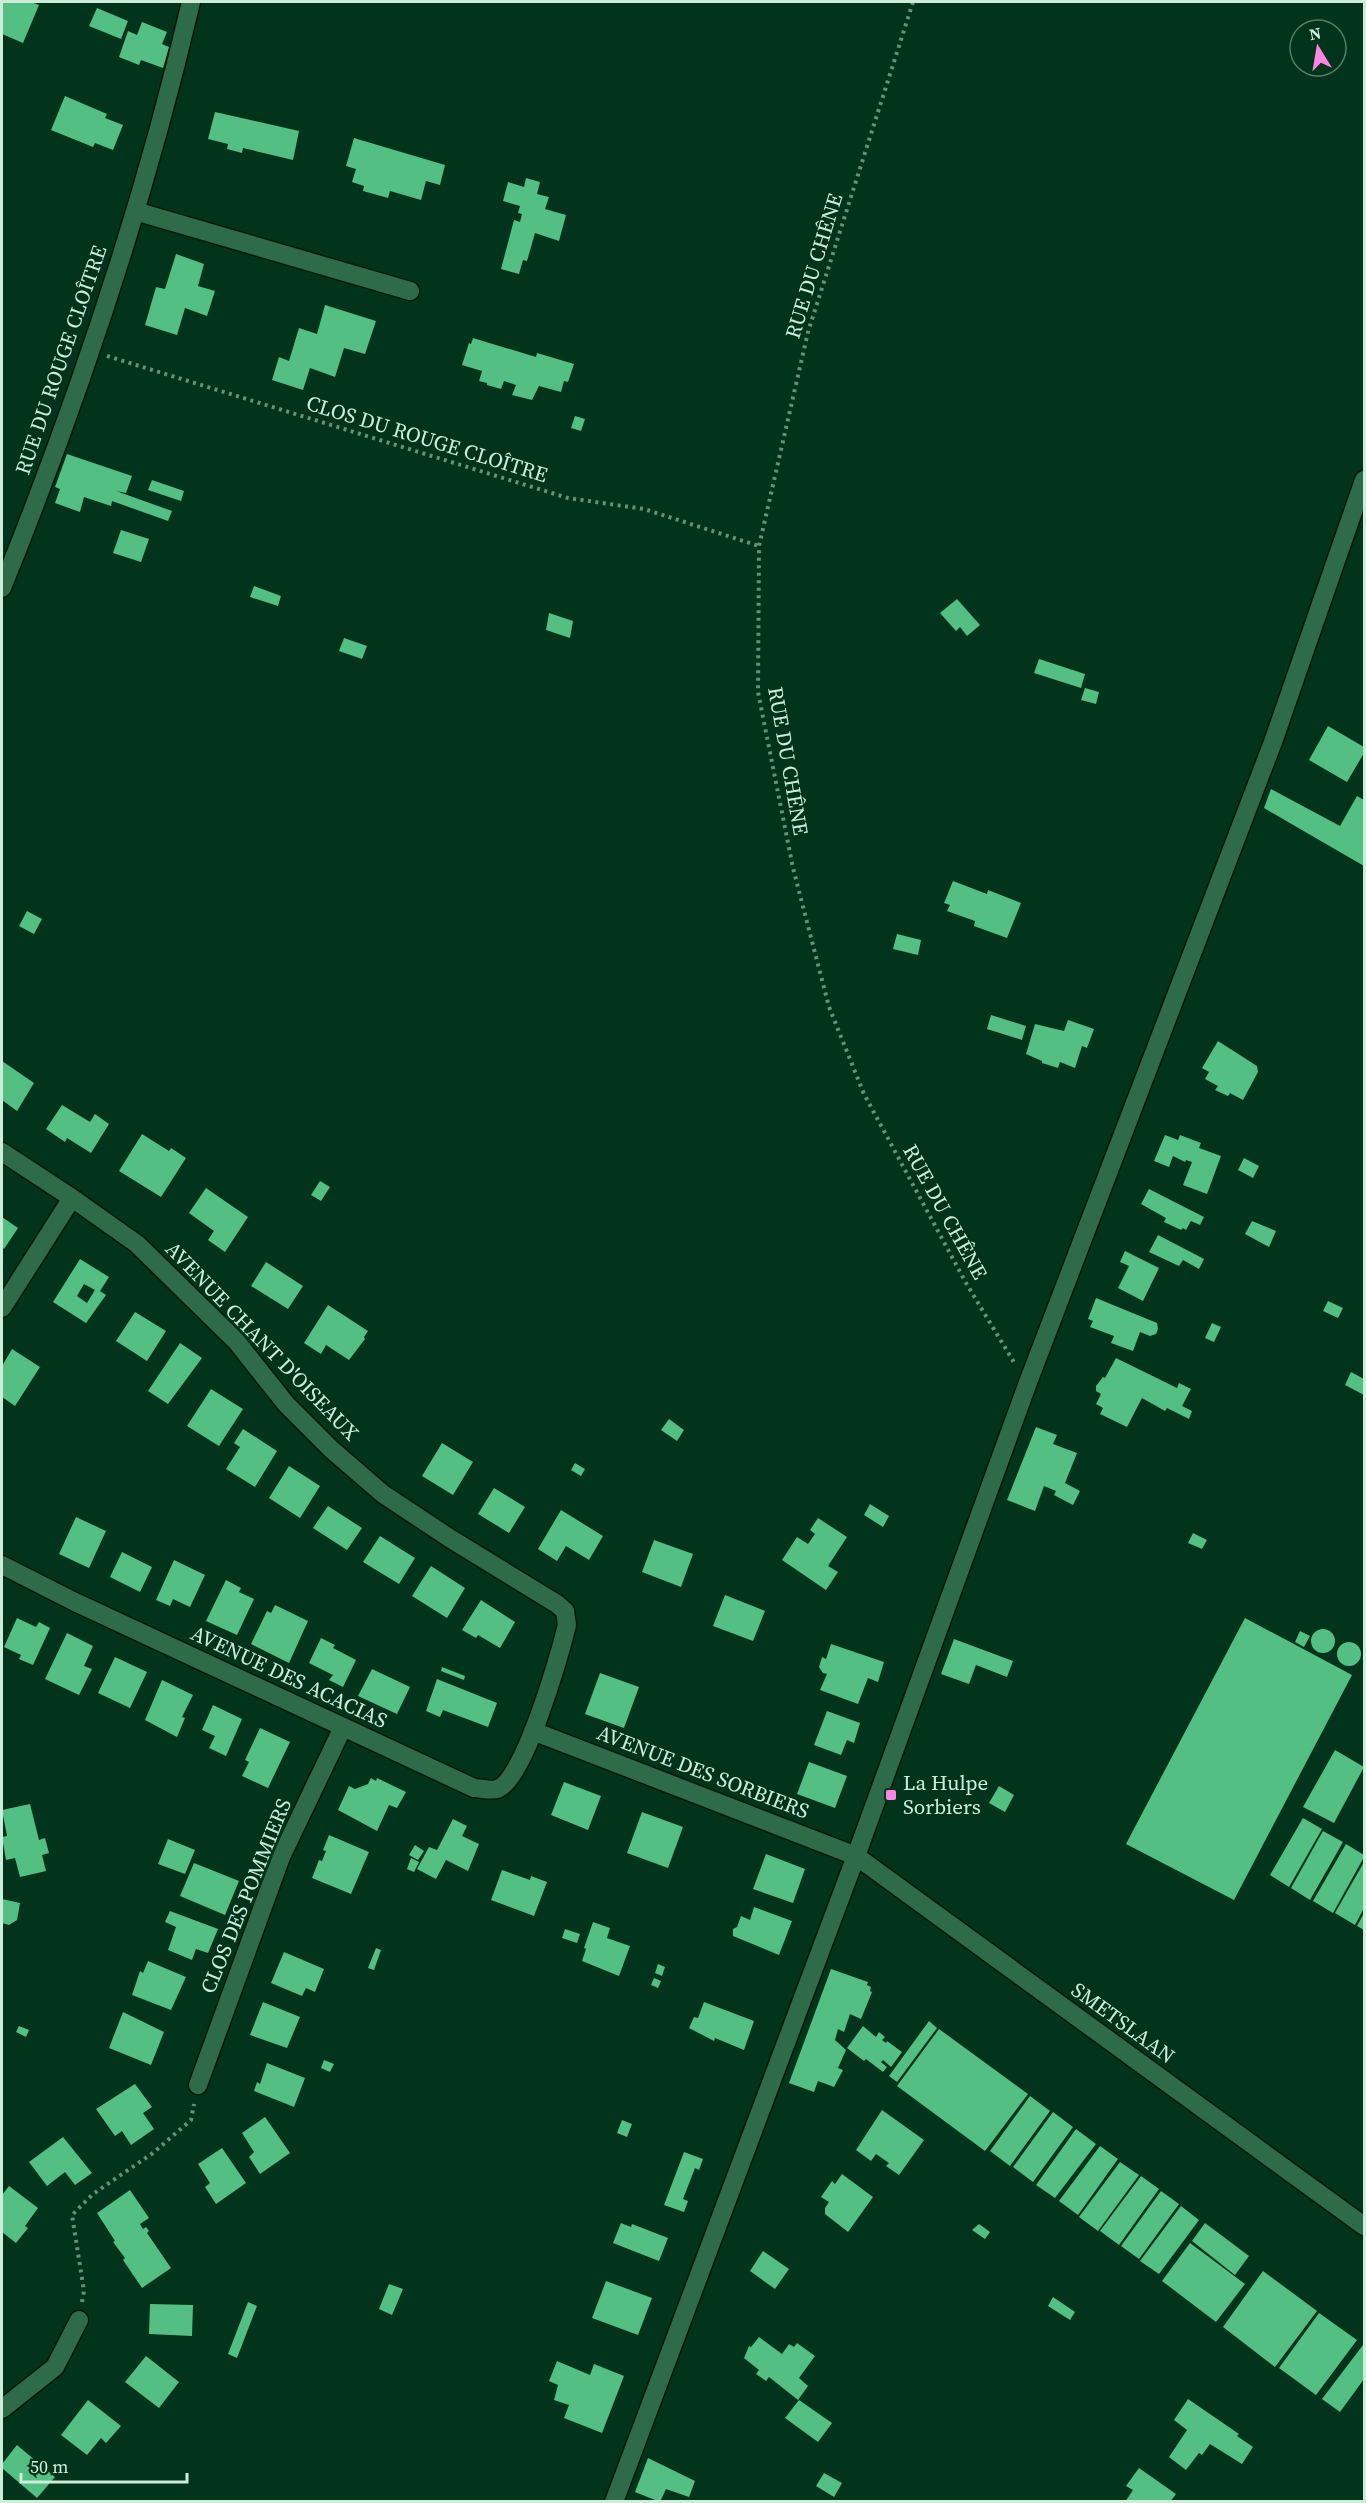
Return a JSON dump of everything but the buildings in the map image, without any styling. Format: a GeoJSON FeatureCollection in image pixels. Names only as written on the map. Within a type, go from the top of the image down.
{"type":"FeatureCollection","features":[{"type":"Feature","properties":{"kind":"street","name":"RUE DU ROUGE CLOÎTRE"},"geometry":{"type":"LineString","coordinates":[[2,588],[59,442],[135,211],[174,74],[191,2]]}},
{"type":"Feature","properties":{"kind":"street"},"geometry":{"type":"LineString","coordinates":[[135,211],[410,291]]}},
{"type":"Feature","properties":{"kind":"street"},"geometry":{"type":"LineString","coordinates":[[614,2502],[856,1856],[1027,1385],[1273,742],[1365,480]]}},
{"type":"Feature","properties":{"kind":"street","name":"AVENUE CHANT D'OISEAUX"},"geometry":{"type":"LineString","coordinates":[[2,1152],[137,1244],[236,1341],[286,1404],[331,1449],[383,1494],[565,1611],[567,1625],[560,1652],[533,1731]]}},
{"type":"Feature","properties":{"kind":"street"},"geometry":{"type":"LineString","coordinates":[[2,1308],[72,1198]]}},
{"type":"Feature","properties":{"kind":"street","name":"AVENUE DES ACACIAS"},"geometry":{"type":"LineString","coordinates":[[2,1565],[85,1607],[474,1788],[497,1789],[510,1779],[533,1731]]}},
{"type":"Feature","properties":{"kind":"street","name":"CLOS DES POMMIERS"},"geometry":{"type":"LineString","coordinates":[[198,2085],[281,1857],[343,1727]]}},
{"type":"Feature","properties":{"kind":"street","name":"AVENUE DES SORBIERS"},"geometry":{"type":"LineString","coordinates":[[533,1731],[856,1856]]}},
{"type":"Feature","properties":{"kind":"street","name":"SMETSLAAN"},"geometry":{"type":"LineString","coordinates":[[856,1856],[1365,2226]]}},
{"type":"Feature","properties":{"kind":"street"},"geometry":{"type":"LineString","coordinates":[[2,2409],[55,2367],[79,2320]]}},
{"type":"Feature","properties":{"kind":"path","name":"RUE DU CHÊNE"},"geometry":{"type":"LineString","coordinates":[[913,2],[808,332],[759,546],[758,692],[792,868],[829,1007],[874,1113],[966,1283],[1027,1385]]}},
{"type":"Feature","properties":{"kind":"path","name":"CLOS DU ROUGE CLOÎTRE"},"geometry":{"type":"LineString","coordinates":[[89,351],[568,498],[644,509],[759,546]]}},
{"type":"Feature","properties":{"kind":"path"},"geometry":{"type":"LineString","coordinates":[[79,2320],[84,2291],[72,2215],[93,2194],[153,2153],[191,2120],[198,2085]]}},
{"type":"Feature","properties":{"kind":"place","name":"La Hulpe Sorbiers"},"geometry":{"type":"Point","coordinates":[891,1795]}}]}
